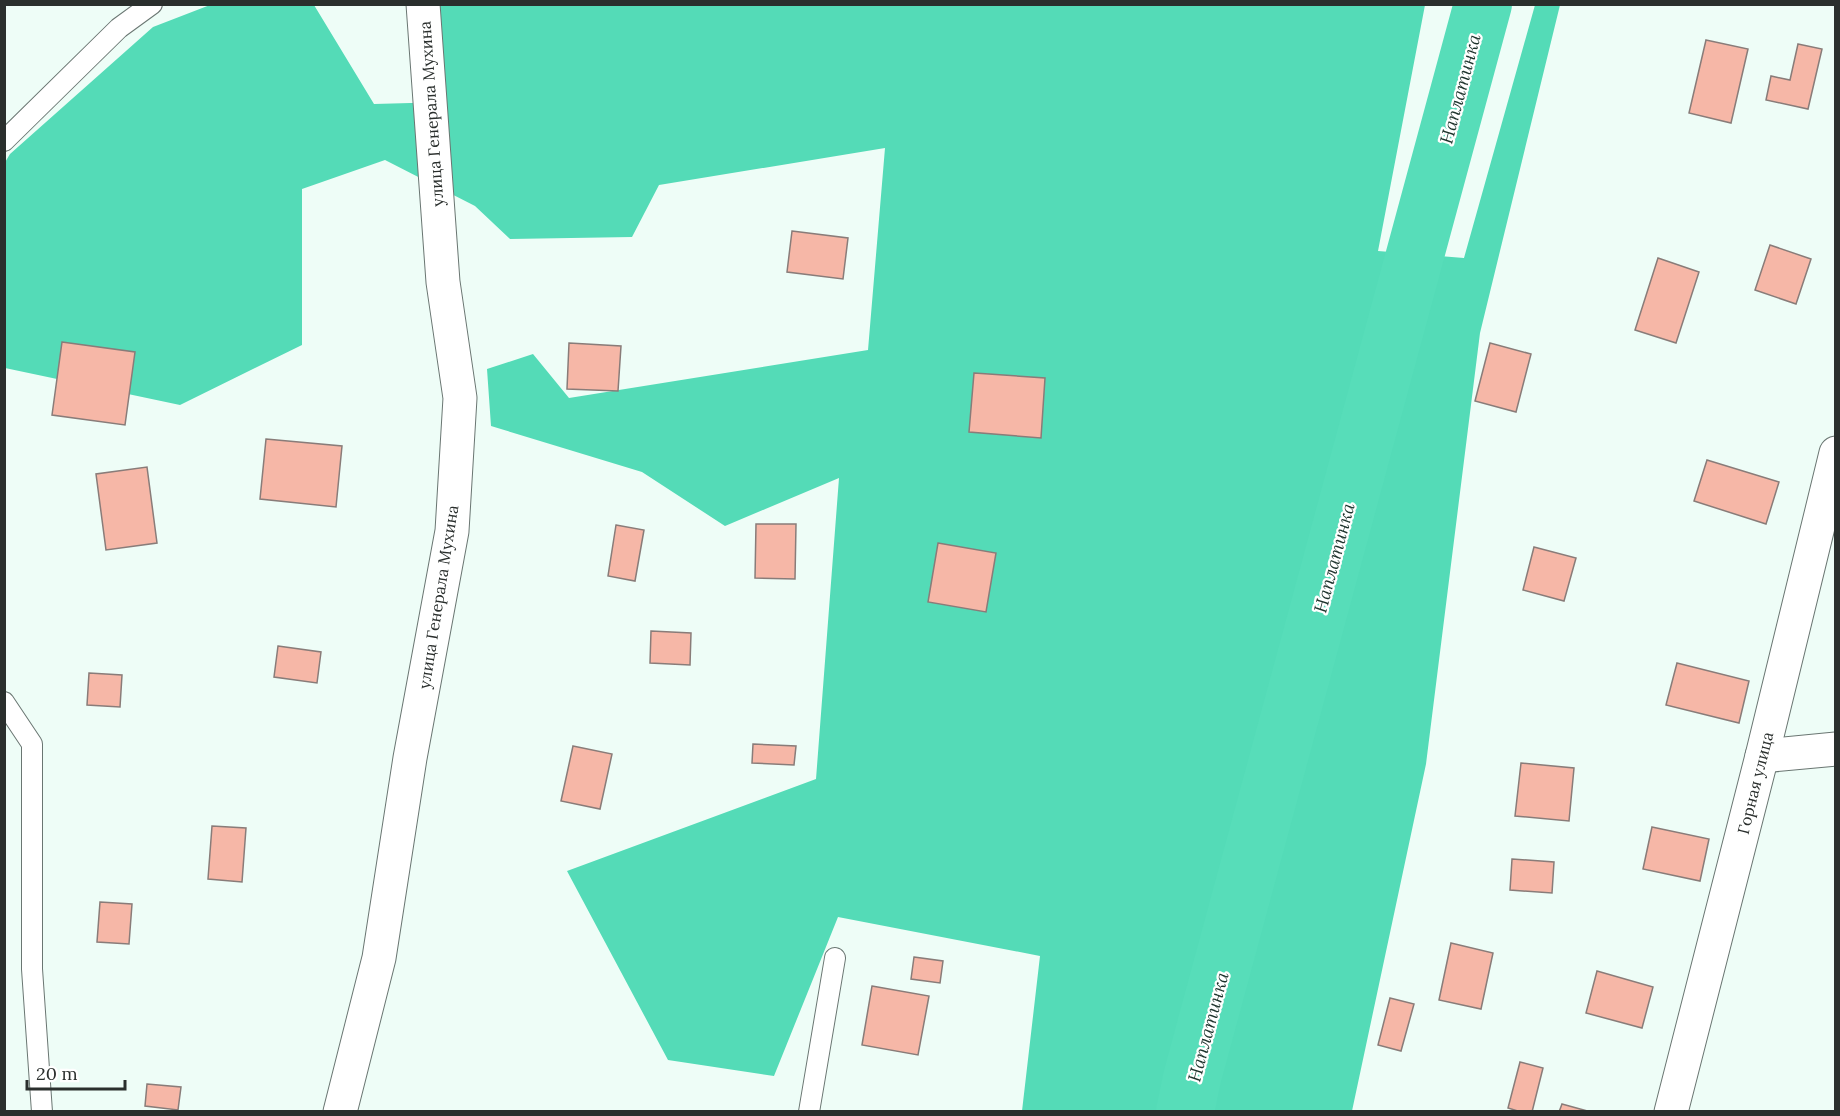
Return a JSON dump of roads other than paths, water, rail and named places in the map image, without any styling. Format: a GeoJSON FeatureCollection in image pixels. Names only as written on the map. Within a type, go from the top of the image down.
{"type":"FeatureCollection","features":[{"type":"Feature","properties":{"kind":"street","name":"улица Генерала Мухина"},"geometry":{"type":"LineString","coordinates":[[340,1112],[379,958],[410,758],[452,531],[460,398],[443,282],[423,4]]}},
{"type":"Feature","properties":{"kind":"street","name":"Горная улица"},"geometry":{"type":"LineString","coordinates":[[1671,1112],[1762,756],[1836,453]]}},
{"type":"Feature","properties":{"kind":"street"},"geometry":{"type":"LineString","coordinates":[[1762,756],[1836,749]]}},
{"type":"Feature","properties":{"kind":"lane"},"geometry":{"type":"LineString","coordinates":[[4,141],[119,28],[152,4]]}},
{"type":"Feature","properties":{"kind":"lane"},"geometry":{"type":"LineString","coordinates":[[4,702],[32,744],[32,969],[42,1112]]}},
{"type":"Feature","properties":{"kind":"lane"},"geometry":{"type":"LineString","coordinates":[[810,1112],[835,958]]}},
{"type":"Feature","properties":{"kind":"waterway","name":"Наплатинка"},"geometry":{"type":"LineString","coordinates":[[1185,1112],[1192,1078],[1483,4]]}}]}
